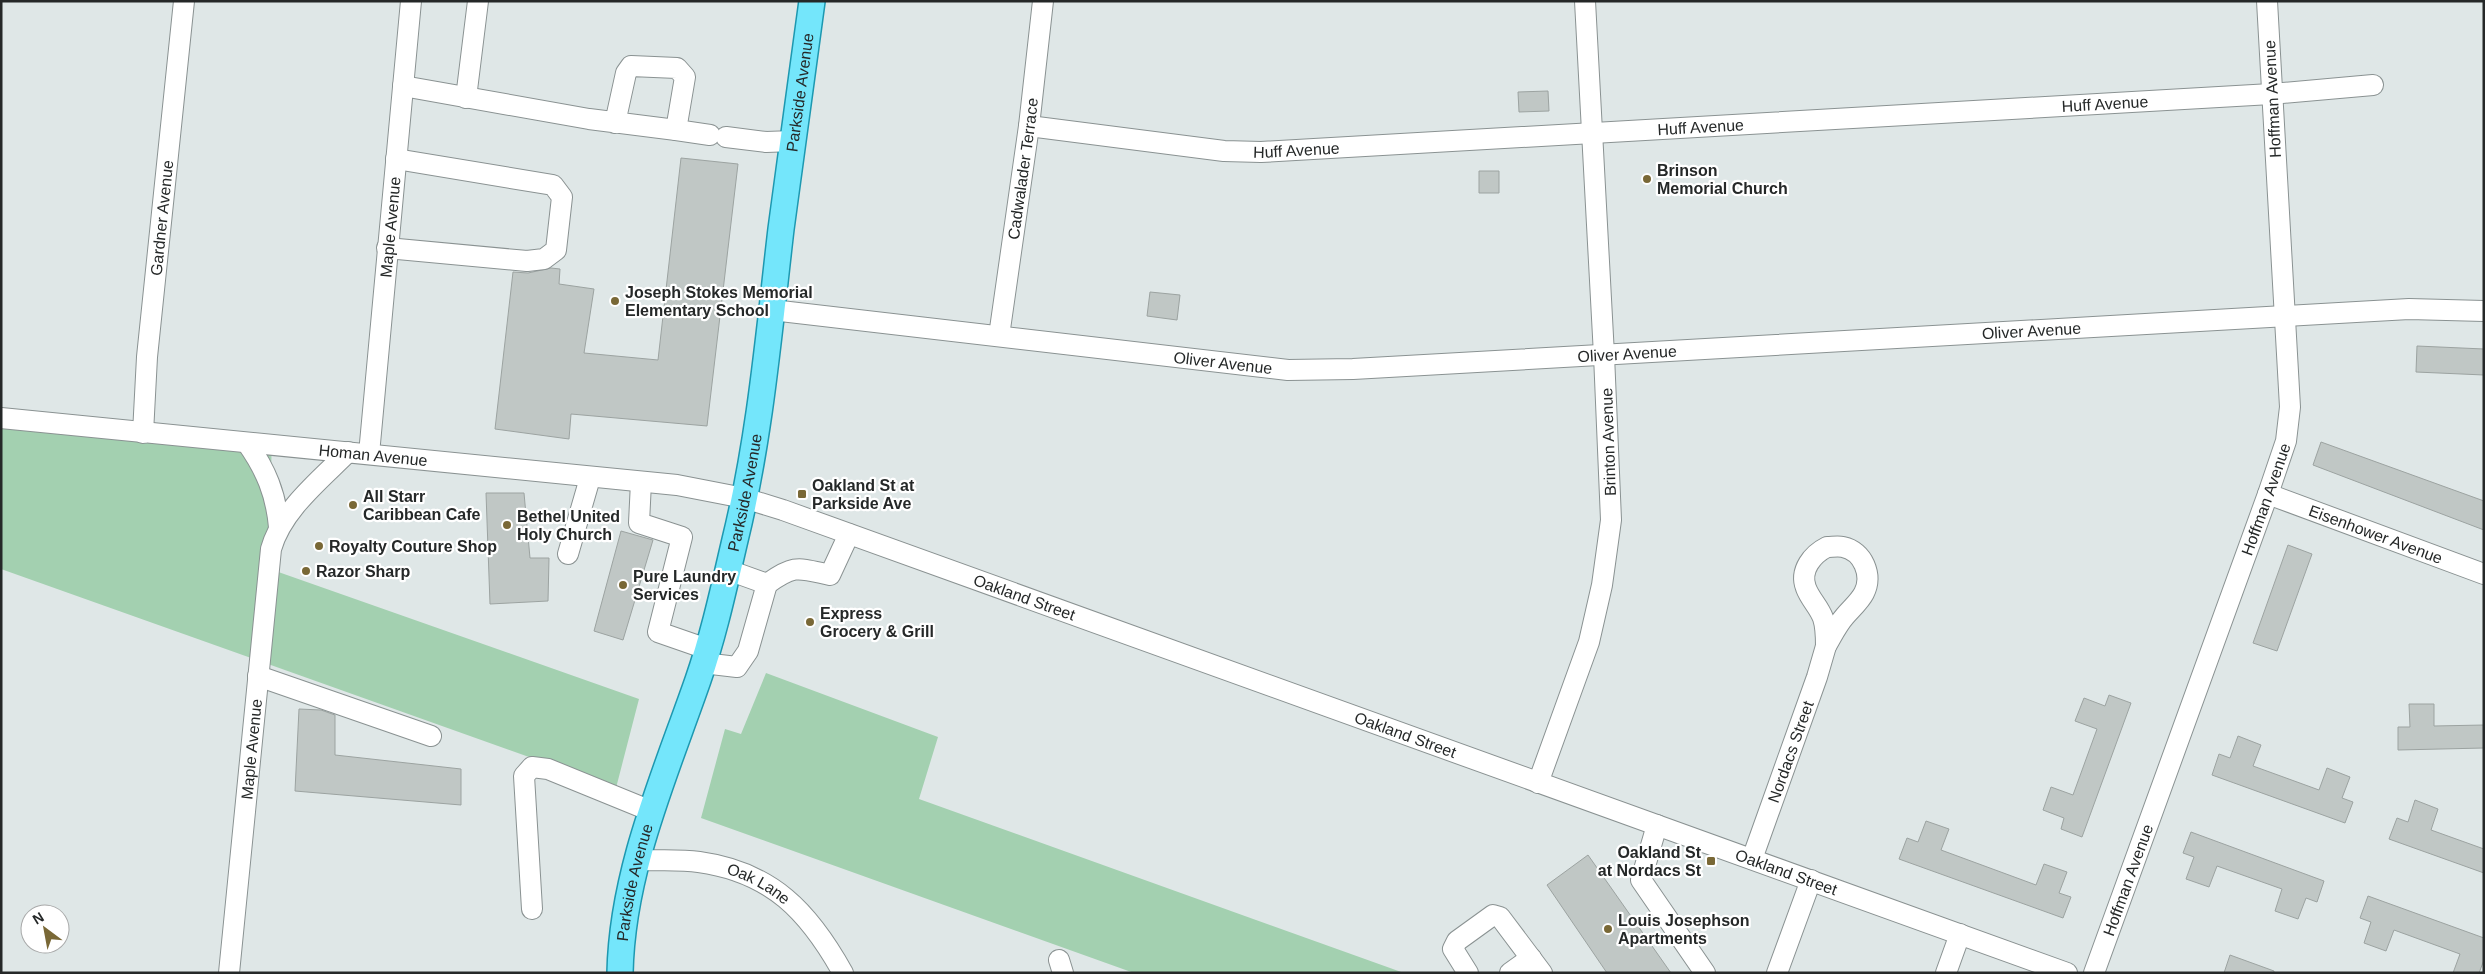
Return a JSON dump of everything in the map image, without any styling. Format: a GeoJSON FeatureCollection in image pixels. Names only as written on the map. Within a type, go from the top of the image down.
{"type":"FeatureCollection","features":[{"type":"Feature","properties":{"kind":"main road","name":"Parkside Avenue"},"geometry":{"type":"LineString","coordinates":[[620,973],[624,921],[638,860],[652,811],[705,656],[728,570],[744,498],[772,310],[812,1]]}},
{"type":"Feature","properties":{"kind":"street","name":"Gardner Avenue"},"geometry":{"type":"LineString","coordinates":[[143,433],[148,358],[184,1]]}},
{"type":"Feature","properties":{"kind":"street","name":"Maple Avenue"},"geometry":{"type":"LineString","coordinates":[[368,454],[411,1]]}},
{"type":"Feature","properties":{"kind":"street"},"geometry":{"type":"LineString","coordinates":[[466,98],[478,1]]}},
{"type":"Feature","properties":{"kind":"street","name":"Cadwalader Terrace"},"geometry":{"type":"LineString","coordinates":[[999,336],[1029,126],[1043,1]]}},
{"type":"Feature","properties":{"kind":"street","name":"Brinton Avenue"},"geometry":{"type":"LineString","coordinates":[[1538,783],[1589,642],[1602,585],[1611,520],[1585,1]]}},
{"type":"Feature","properties":{"kind":"street","name":"Hoffman Avenue"},"geometry":{"type":"LineString","coordinates":[[2094,973],[2268,494],[2288,433],[2290,407],[2267,1]]}},
{"type":"Feature","properties":{"kind":"street"},"geometry":{"type":"LineString","coordinates":[[615,123],[626,73],[631,66],[677,68],[685,77],[676,130]]}},
{"type":"Feature","properties":{"kind":"street","name":"Huff Avenue"},"geometry":{"type":"LineString","coordinates":[[1029,126],[1224,151],[1261,152],[2271,94],[2372,85]]}},
{"type":"Feature","properties":{"kind":"street"},"geometry":{"type":"LineString","coordinates":[[403,86],[615,123],[766,142],[794,141]]}},
{"type":"Feature","properties":{"kind":"street"},"geometry":{"type":"LineString","coordinates":[[387,248],[504,260],[544,259],[556,250],[562,197],[553,185],[396,159]]}},
{"type":"Feature","properties":{"kind":"street","name":"Oliver Avenue"},"geometry":{"type":"LineString","coordinates":[[772,310],[1288,370],[1353,369],[2409,309],[2484,311]]}},
{"type":"Feature","properties":{"kind":"street","name":"Homan Avenue"},"geometry":{"type":"LineString","coordinates":[[1,418],[590,478],[677,485],[744,498]]}},
{"type":"Feature","properties":{"kind":"street","name":"Maple Avenue"},"geometry":{"type":"LineString","coordinates":[[246,443],[268,477],[276,502],[279,527]]}},
{"type":"Feature","properties":{"kind":"street","name":"Maple Avenue"},"geometry":{"type":"LineString","coordinates":[[230,973],[271,549],[279,527],[310,490],[348,452]]}},
{"type":"Feature","properties":{"kind":"street"},"geometry":{"type":"LineString","coordinates":[[568,554],[590,478]]}},
{"type":"Feature","properties":{"kind":"street"},"geometry":{"type":"LineString","coordinates":[[641,482],[639,523],[682,537],[658,632],[705,656],[736,667],[748,651],[768,584],[782,574],[798,568],[830,575],[850,534]]}},
{"type":"Feature","properties":{"kind":"street","name":"Eisenhower Avenue"},"geometry":{"type":"LineString","coordinates":[[2268,494],[2484,574]]}},
{"type":"Feature","properties":{"kind":"street","name":"Oakland Street"},"geometry":{"type":"LineString","coordinates":[[744,498],[850,534],[2067,973]]}},
{"type":"Feature","properties":{"kind":"street","name":"Nordacs Street"},"geometry":{"type":"LineString","coordinates":[[1752,858],[1817,677],[1826,646],[1843,618],[1863,595],[1867,586],[1868,572],[1862,560],[1853,551],[1843,547],[1828,547],[1820,550],[1809,561],[1804,574],[1805,587],[1819,608],[1824,621],[1826,646]]}},
{"type":"Feature","properties":{"kind":"street"},"geometry":{"type":"LineString","coordinates":[[728,570],[768,584]]}},
{"type":"Feature","properties":{"kind":"street"},"geometry":{"type":"LineString","coordinates":[[258,676],[430,736]]}},
{"type":"Feature","properties":{"kind":"street"},"geometry":{"type":"LineString","coordinates":[[532,909],[524,776],[532,766],[548,769],[652,811]]}},
{"type":"Feature","properties":{"kind":"street"},"geometry":{"type":"LineString","coordinates":[[1657,825],[1641,880],[1705,973]]}},
{"type":"Feature","properties":{"kind":"street","name":"Oak Lane"},"geometry":{"type":"LineString","coordinates":[[638,860],[698,862],[714,865],[745,875],[775,890],[795,905],[809,920],[827,944],[842,973]]}},
{"type":"Feature","properties":{"kind":"street"},"geometry":{"type":"LineString","coordinates":[[1777,973],[1811,880]]}},
{"type":"Feature","properties":{"kind":"street"},"geometry":{"type":"LineString","coordinates":[[1468,973],[1453,949],[1457,941],[1493,915],[1500,917],[1536,965],[1510,973]]}},
{"type":"Feature","properties":{"kind":"street"},"geometry":{"type":"LineString","coordinates":[[1946,973],[1960,934]]}},
{"type":"Feature","properties":{"kind":"green space"},"geometry":{"type":"Polygon","coordinates":[[[1,413],[272,444],[267,568],[639,699],[616,788],[1,569],[1,413]]]}},
{"type":"Feature","properties":{"kind":"green space"},"geometry":{"type":"Polygon","coordinates":[[[766,673],[938,737],[919,799],[1404,973],[1134,973],[701,818],[725,729],[741,734],[766,673]]]}},
{"type":"Feature","properties":{"kind":"building"},"geometry":{"type":"Polygon","coordinates":[[[1548,91],[1549,111],[1519,112],[1518,92],[1548,91]]]}},
{"type":"Feature","properties":{"kind":"building","name":"Joseph Stokes Memorial Elementary School"},"geometry":{"type":"Polygon","coordinates":[[[681,158],[738,164],[707,426],[571,414],[569,439],[495,429],[513,272],[528,273],[551,268],[560,269],[559,284],[594,289],[584,353],[658,360],[681,158]]]}},
{"type":"Feature","properties":{"kind":"building"},"geometry":{"type":"Polygon","coordinates":[[[1479,171],[1499,171],[1499,193],[1479,193],[1479,171]]]}},
{"type":"Feature","properties":{"kind":"building"},"geometry":{"type":"Polygon","coordinates":[[[1150,292],[1180,295],[1177,320],[1147,316],[1150,292]]]}},
{"type":"Feature","properties":{"kind":"building"},"geometry":{"type":"Polygon","coordinates":[[[2417,346],[2484,349],[2484,375],[2416,372],[2417,346]]]}},
{"type":"Feature","properties":{"kind":"building"},"geometry":{"type":"Polygon","coordinates":[[[2321,442],[2484,501],[2484,530],[2313,465],[2321,442]]]}},
{"type":"Feature","properties":{"kind":"building","name":"Bethel United Holy Church"},"geometry":{"type":"Polygon","coordinates":[[[486,493],[524,493],[530,558],[549,558],[548,601],[490,604],[486,493]]]}},
{"type":"Feature","properties":{"kind":"building","name":"Pure Laundry Services"},"geometry":{"type":"Polygon","coordinates":[[[621,531],[653,540],[623,640],[594,631],[621,531]]]}},
{"type":"Feature","properties":{"kind":"building"},"geometry":{"type":"Polygon","coordinates":[[[2288,545],[2312,554],[2277,651],[2253,643],[2288,545]]]}},
{"type":"Feature","properties":{"kind":"building"},"geometry":{"type":"Polygon","coordinates":[[[2109,695],[2131,703],[2082,837],[2061,829],[2064,818],[2043,810],[2051,787],[2073,795],[2097,729],[2075,721],[2084,698],[2105,706],[2109,695]]]}},
{"type":"Feature","properties":{"kind":"building"},"geometry":{"type":"Polygon","coordinates":[[[2409,704],[2434,704],[2434,726],[2484,725],[2484,748],[2398,750],[2398,727],[2410,727],[2409,704]]]}},
{"type":"Feature","properties":{"kind":"building"},"geometry":{"type":"Polygon","coordinates":[[[299,709],[321,710],[335,715],[335,755],[461,769],[461,805],[295,791],[299,709]]]}},
{"type":"Feature","properties":{"kind":"building"},"geometry":{"type":"Polygon","coordinates":[[[2238,736],[2261,745],[2253,766],[2319,790],[2327,768],[2350,777],[2342,798],[2353,802],[2345,823],[2212,775],[2219,754],[2230,758],[2238,736]]]}},
{"type":"Feature","properties":{"kind":"building"},"geometry":{"type":"Polygon","coordinates":[[[2415,800],[2438,809],[2431,830],[2484,849],[2484,873],[2389,839],[2397,818],[2408,822],[2415,800]]]}},
{"type":"Feature","properties":{"kind":"building"},"geometry":{"type":"Polygon","coordinates":[[[1926,821],[1949,829],[1941,850],[2036,885],[2044,864],[2067,872],[2059,893],[2071,897],[2063,918],[1899,859],[1907,838],[1918,842],[1926,821]]]}},
{"type":"Feature","properties":{"kind":"building"},"geometry":{"type":"Polygon","coordinates":[[[2191,832],[2324,881],[2317,902],[2306,898],[2298,919],[2275,911],[2282,889],[2217,866],[2209,887],[2186,879],[2194,857],[2183,853],[2191,832]]]}},
{"type":"Feature","properties":{"kind":"building","name":"Louis Josephson Apartments"},"geometry":{"type":"Polygon","coordinates":[[[1588,855],[1671,973],[1607,973],[1547,885],[1588,855]]]}},
{"type":"Feature","properties":{"kind":"building"},"geometry":{"type":"Polygon","coordinates":[[[2368,896],[2484,938],[2484,960],[2479,973],[2453,973],[2460,954],[2394,930],[2386,951],[2364,943],[2371,922],[2360,918],[2368,896]]]}},
{"type":"Feature","properties":{"kind":"building"},"geometry":{"type":"Polygon","coordinates":[[[2230,955],[2274,971],[2274,973],[2224,973],[2230,955]]]}},
{"type":"Feature","properties":{"kind":"place","name":"Brinson Memorial Church"},"geometry":{"type":"Point","coordinates":[1647,179]}},
{"type":"Feature","properties":{"kind":"place","name":"Joseph Stokes Memorial Elementary School"},"geometry":{"type":"Point","coordinates":[615,301]}},
{"type":"Feature","properties":{"kind":"place","name":"Oakland St at Parkside Ave"},"geometry":{"type":"Point","coordinates":[802,494]}},
{"type":"Feature","properties":{"kind":"place","name":"All Starr Caribbean Cafe"},"geometry":{"type":"Point","coordinates":[353,505]}},
{"type":"Feature","properties":{"kind":"place","name":"Bethel United Holy Church"},"geometry":{"type":"Point","coordinates":[507,525]}},
{"type":"Feature","properties":{"kind":"place","name":"Royalty Couture Shop"},"geometry":{"type":"Point","coordinates":[319,546]}},
{"type":"Feature","properties":{"kind":"place","name":"Razor Sharp"},"geometry":{"type":"Point","coordinates":[306,571]}},
{"type":"Feature","properties":{"kind":"place","name":"Pure Laundry Services"},"geometry":{"type":"Point","coordinates":[623,585]}},
{"type":"Feature","properties":{"kind":"place","name":"Express Grocery & Grill"},"geometry":{"type":"Point","coordinates":[810,622]}},
{"type":"Feature","properties":{"kind":"place","name":"Oakland St at Nordacs St"},"geometry":{"type":"Point","coordinates":[1711,861]}},
{"type":"Feature","properties":{"kind":"place","name":"Louis Josephson Apartments"},"geometry":{"type":"Point","coordinates":[1608,929]}}]}
